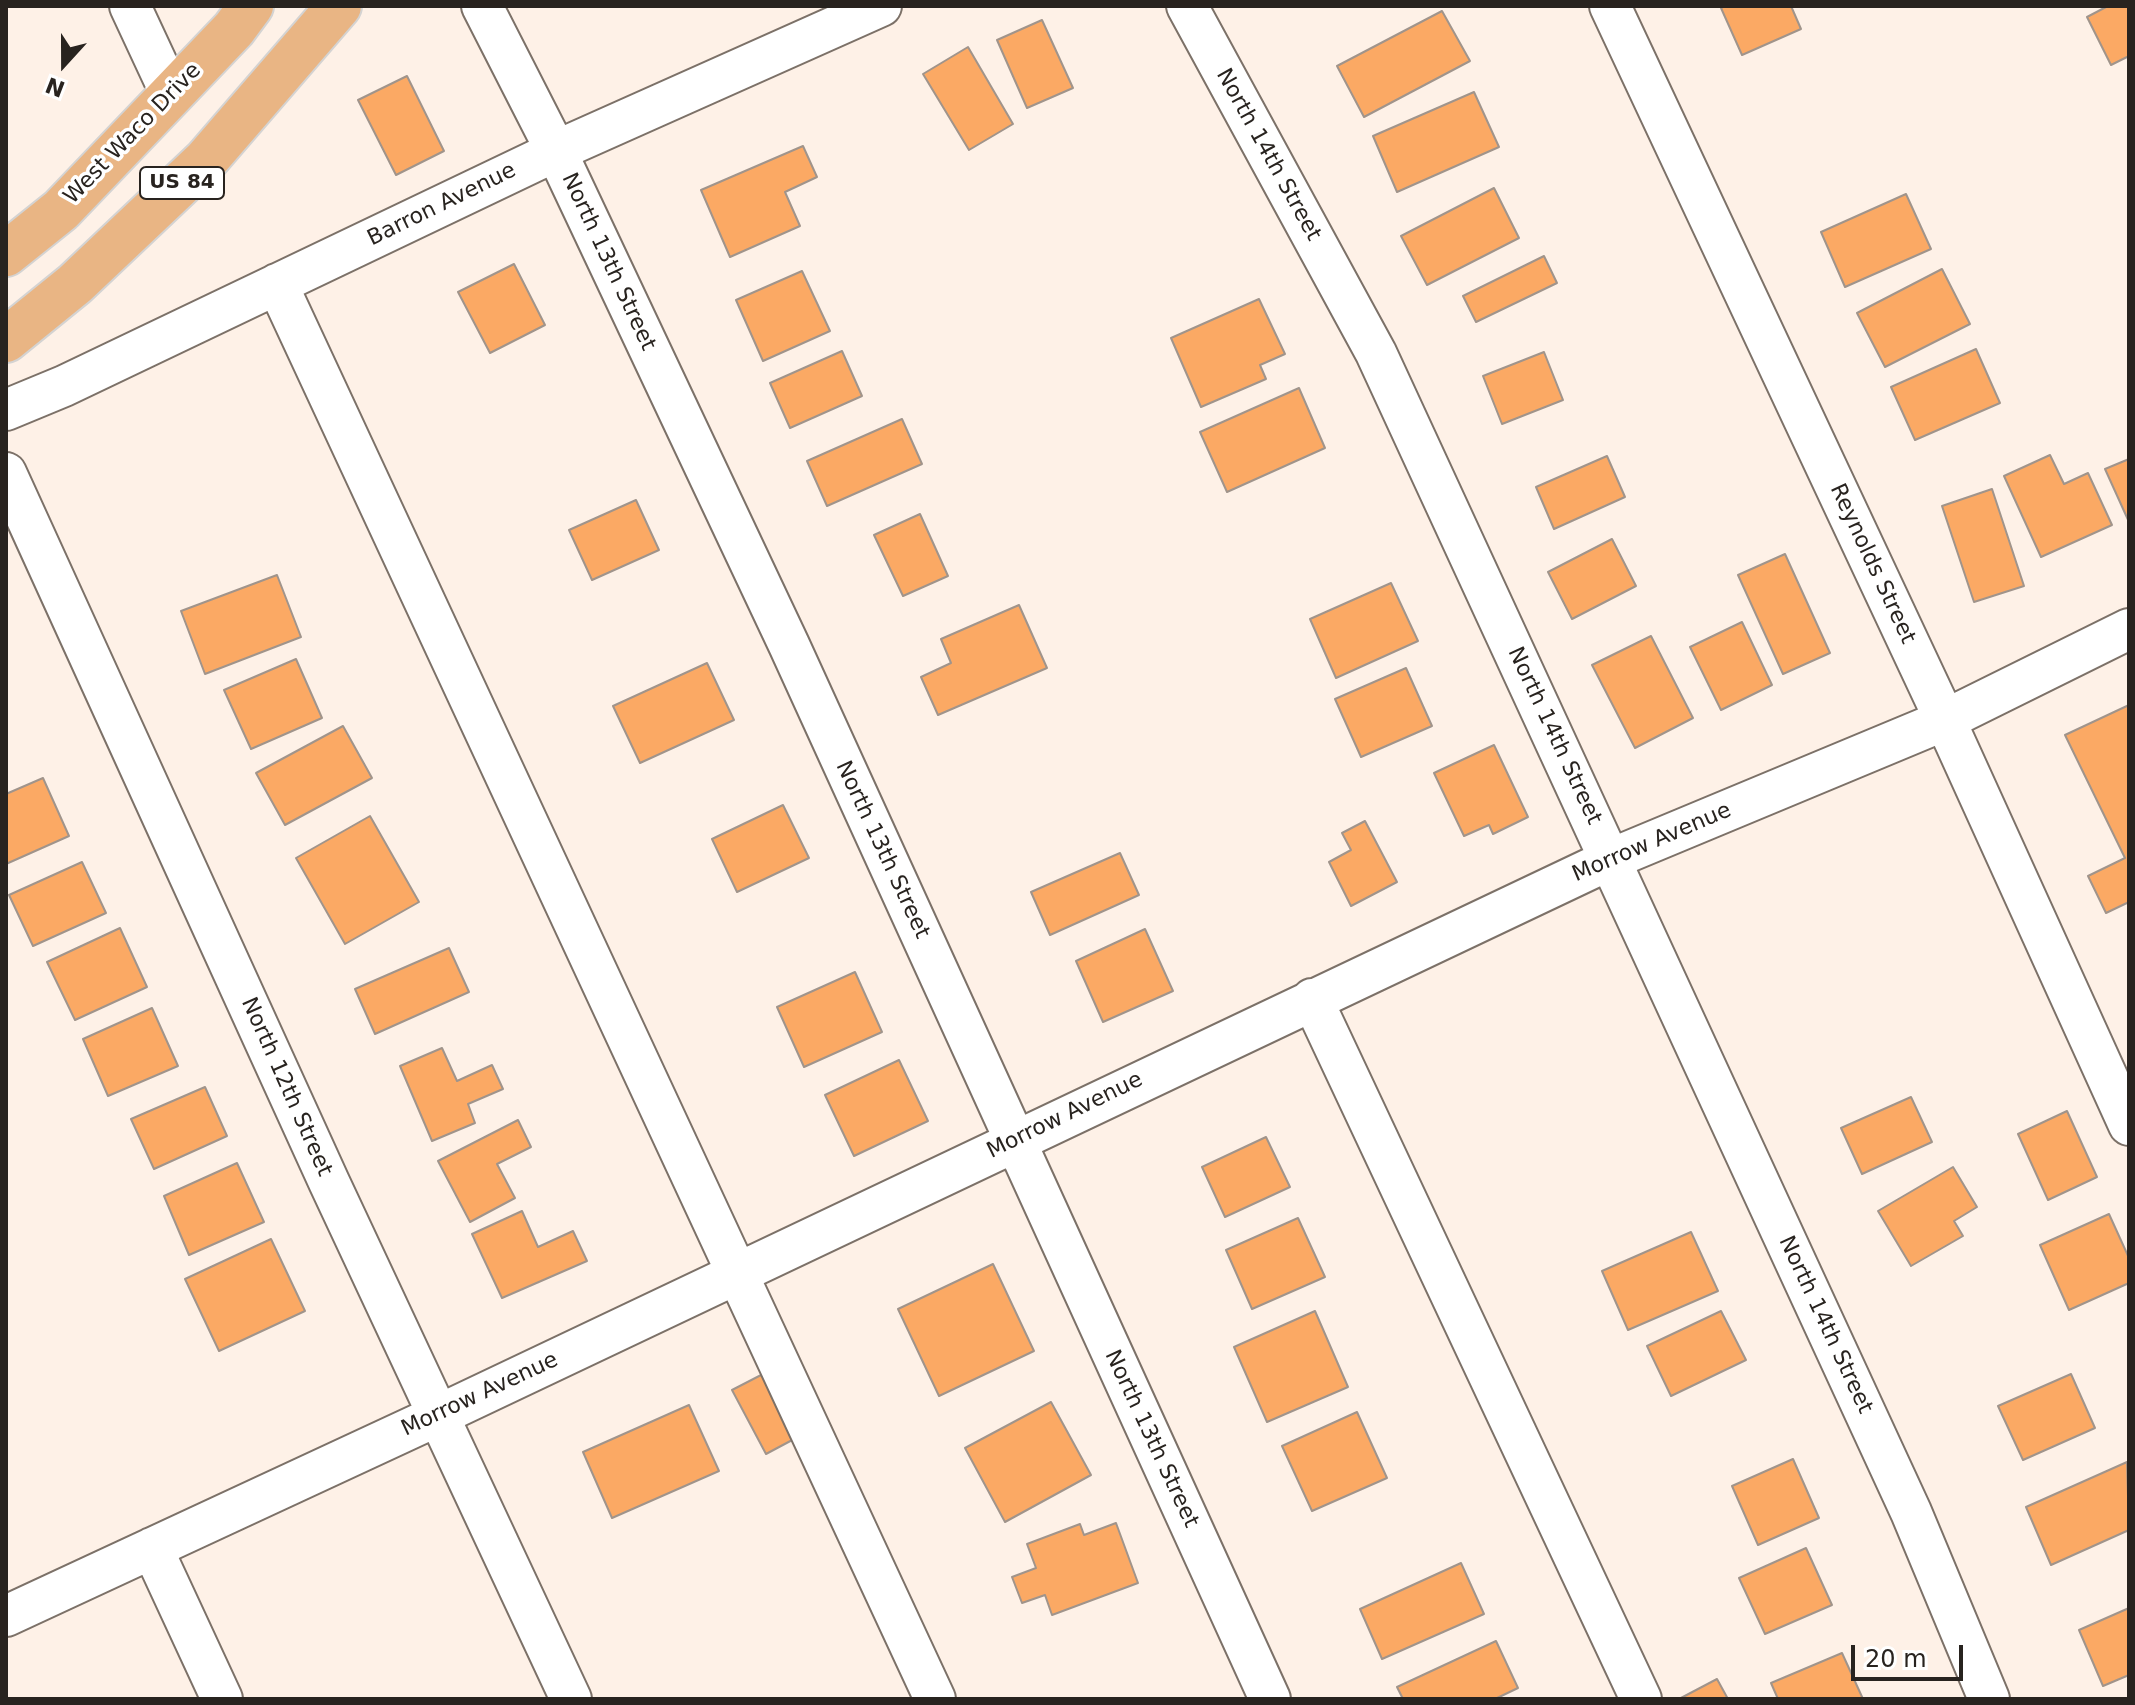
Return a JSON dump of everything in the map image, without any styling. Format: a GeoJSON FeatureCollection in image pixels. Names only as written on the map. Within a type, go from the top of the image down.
{"type":"FeatureCollection","features":[{"type":"Feature","properties":{"kind":"main road","name":"West Waco Drive"},"geometry":{"type":"LineString","coordinates":[[6,254],[61,210],[251,6]]}},
{"type":"Feature","properties":{"kind":"main road","name":"US 84"},"geometry":{"type":"LineString","coordinates":[[6,340],[75,284],[206,160],[339,6]]}},
{"type":"Feature","properties":{"kind":"street"},"geometry":{"type":"LineString","coordinates":[[130,6],[171,94]]}},
{"type":"Feature","properties":{"kind":"street","name":"North 13th Street"},"geometry":{"type":"LineString","coordinates":[[482,6],[556,151],[789,645],[1270,1699]]}},
{"type":"Feature","properties":{"kind":"street","name":"Barron Avenue"},"geometry":{"type":"LineString","coordinates":[[6,410],[556,151],[830,16],[881,6]]}},
{"type":"Feature","properties":{"kind":"street","name":"North 14th Street"},"geometry":{"type":"LineString","coordinates":[[1187,6],[1376,353],[1911,1512],[1989,1699]]}},
{"type":"Feature","properties":{"kind":"street","name":"Reynolds Street"},"geometry":{"type":"LineString","coordinates":[[1610,6],[1945,720],[2129,1125]]}},
{"type":"Feature","properties":{"kind":"street"},"geometry":{"type":"LineString","coordinates":[[277,284],[935,1699]]}},
{"type":"Feature","properties":{"kind":"street","name":"North 12th Street"},"geometry":{"type":"LineString","coordinates":[[6,473],[571,1699]]}},
{"type":"Feature","properties":{"kind":"street","name":"Morrow Avenue"},"geometry":{"type":"LineString","coordinates":[[6,1616],[439,1415],[1611,859],[1945,720],[2129,629]]}},
{"type":"Feature","properties":{"kind":"street"},"geometry":{"type":"LineString","coordinates":[[1312,999],[1641,1699]]}},
{"type":"Feature","properties":{"kind":"street"},"geometry":{"type":"LineString","coordinates":[[152,1548],[222,1699]]}},
{"type":"Feature","properties":{"kind":"building"},"geometry":{"type":"Polygon","coordinates":[[[1791,6],[1801,29],[1742,55],[1721,8],[1791,6]]]}},
{"type":"Feature","properties":{"kind":"building"},"geometry":{"type":"Polygon","coordinates":[[[2108,6],[2129,6],[2129,56],[2111,65],[2087,17],[2108,6]]]}},
{"type":"Feature","properties":{"kind":"building"},"geometry":{"type":"Polygon","coordinates":[[[1442,11],[1470,61],[1364,117],[1337,66],[1442,11]]]}},
{"type":"Feature","properties":{"kind":"building"},"geometry":{"type":"Polygon","coordinates":[[[1042,20],[1073,88],[1027,108],[997,40],[1042,20]]]}},
{"type":"Feature","properties":{"kind":"building"},"geometry":{"type":"Polygon","coordinates":[[[968,47],[1013,124],[969,150],[923,74],[968,47]]]}},
{"type":"Feature","properties":{"kind":"building"},"geometry":{"type":"Polygon","coordinates":[[[407,76],[444,151],[396,175],[358,100],[407,76]]]}},
{"type":"Feature","properties":{"kind":"building"},"geometry":{"type":"Polygon","coordinates":[[[1474,92],[1499,147],[1397,192],[1373,136],[1474,92]]]}},
{"type":"Feature","properties":{"kind":"building"},"geometry":{"type":"Polygon","coordinates":[[[803,146],[817,177],[785,192],[800,226],[730,257],[701,190],[803,146]]]}},
{"type":"Feature","properties":{"kind":"building"},"geometry":{"type":"Polygon","coordinates":[[[1494,188],[1519,238],[1427,285],[1401,236],[1494,188]]]}},
{"type":"Feature","properties":{"kind":"building"},"geometry":{"type":"Polygon","coordinates":[[[1906,194],[1931,249],[1845,287],[1821,232],[1906,194]]]}},
{"type":"Feature","properties":{"kind":"building"},"geometry":{"type":"Polygon","coordinates":[[[1544,256],[1557,283],[1476,322],[1463,296],[1544,256]]]}},
{"type":"Feature","properties":{"kind":"building"},"geometry":{"type":"Polygon","coordinates":[[[514,264],[545,325],[490,353],[458,292],[514,264]]]}},
{"type":"Feature","properties":{"kind":"building"},"geometry":{"type":"Polygon","coordinates":[[[1942,269],[1970,324],[1885,367],[1857,313],[1942,269]]]}},
{"type":"Feature","properties":{"kind":"building"},"geometry":{"type":"Polygon","coordinates":[[[802,271],[830,331],[763,361],[736,300],[802,271]]]}},
{"type":"Feature","properties":{"kind":"building"},"geometry":{"type":"Polygon","coordinates":[[[1259,299],[1285,354],[1260,365],[1266,379],[1201,407],[1171,338],[1259,299]]]}},
{"type":"Feature","properties":{"kind":"building"},"geometry":{"type":"Polygon","coordinates":[[[1976,349],[2000,403],[1915,440],[1891,387],[1976,349]]]}},
{"type":"Feature","properties":{"kind":"building"},"geometry":{"type":"Polygon","coordinates":[[[842,351],[862,396],[790,428],[770,383],[842,351]]]}},
{"type":"Feature","properties":{"kind":"building"},"geometry":{"type":"Polygon","coordinates":[[[1544,352],[1563,400],[1502,424],[1483,376],[1544,352]]]}},
{"type":"Feature","properties":{"kind":"building"},"geometry":{"type":"Polygon","coordinates":[[[1299,388],[1325,448],[1227,492],[1200,432],[1299,388]]]}},
{"type":"Feature","properties":{"kind":"building"},"geometry":{"type":"Polygon","coordinates":[[[902,419],[922,464],[827,506],[807,461],[902,419]]]}},
{"type":"Feature","properties":{"kind":"building"},"geometry":{"type":"Polygon","coordinates":[[[2050,455],[2064,484],[2088,473],[2112,525],[2041,557],[2004,476],[2050,455]]]}},
{"type":"Feature","properties":{"kind":"building"},"geometry":{"type":"Polygon","coordinates":[[[1607,456],[1625,497],[1554,529],[1536,487],[1607,456]]]}},
{"type":"Feature","properties":{"kind":"building"},"geometry":{"type":"Polygon","coordinates":[[[2129,459],[2129,522],[2105,469],[2129,459]]]}},
{"type":"Feature","properties":{"kind":"building"},"geometry":{"type":"Polygon","coordinates":[[[1992,489],[2024,586],[1974,602],[1942,506],[1992,489]]]}},
{"type":"Feature","properties":{"kind":"building"},"geometry":{"type":"Polygon","coordinates":[[[636,500],[659,550],[592,580],[569,530],[636,500]]]}},
{"type":"Feature","properties":{"kind":"building"},"geometry":{"type":"Polygon","coordinates":[[[920,514],[948,576],[903,596],[874,535],[920,514]]]}},
{"type":"Feature","properties":{"kind":"building"},"geometry":{"type":"Polygon","coordinates":[[[1612,539],[1636,586],[1572,619],[1548,572],[1612,539]]]}},
{"type":"Feature","properties":{"kind":"building"},"geometry":{"type":"Polygon","coordinates":[[[1785,554],[1830,653],[1783,674],[1738,575],[1785,554]]]}},
{"type":"Feature","properties":{"kind":"building"},"geometry":{"type":"Polygon","coordinates":[[[277,575],[301,637],[205,674],[181,611],[277,575]]]}},
{"type":"Feature","properties":{"kind":"building"},"geometry":{"type":"Polygon","coordinates":[[[1391,583],[1418,641],[1336,678],[1310,619],[1391,583]]]}},
{"type":"Feature","properties":{"kind":"building"},"geometry":{"type":"Polygon","coordinates":[[[1019,605],[1047,668],[938,715],[921,677],[951,663],[941,639],[1019,605]]]}},
{"type":"Feature","properties":{"kind":"building"},"geometry":{"type":"Polygon","coordinates":[[[1742,622],[1772,685],[1721,710],[1690,647],[1742,622]]]}},
{"type":"Feature","properties":{"kind":"building"},"geometry":{"type":"Polygon","coordinates":[[[1651,636],[1693,718],[1635,748],[1592,665],[1651,636]]]}},
{"type":"Feature","properties":{"kind":"building"},"geometry":{"type":"Polygon","coordinates":[[[296,659],[322,718],[251,749],[224,690],[296,659]]]}},
{"type":"Feature","properties":{"kind":"building"},"geometry":{"type":"Polygon","coordinates":[[[707,663],[734,720],[640,763],[613,706],[707,663]]]}},
{"type":"Feature","properties":{"kind":"building"},"geometry":{"type":"Polygon","coordinates":[[[1406,668],[1432,726],[1361,757],[1335,699],[1406,668]]]}},
{"type":"Feature","properties":{"kind":"building"},"geometry":{"type":"Polygon","coordinates":[[[2129,705],[2129,902],[2106,913],[2088,876],[2125,858],[2065,735],[2129,705]]]}},
{"type":"Feature","properties":{"kind":"building"},"geometry":{"type":"Polygon","coordinates":[[[343,726],[372,778],[285,825],[256,773],[343,726]]]}},
{"type":"Feature","properties":{"kind":"building"},"geometry":{"type":"Polygon","coordinates":[[[1494,745],[1528,817],[1493,834],[1489,825],[1464,836],[1434,773],[1494,745]]]}},
{"type":"Feature","properties":{"kind":"building"},"geometry":{"type":"Polygon","coordinates":[[[43,778],[69,836],[6,864],[6,794],[43,778]]]}},
{"type":"Feature","properties":{"kind":"building"},"geometry":{"type":"Polygon","coordinates":[[[783,805],[809,858],[737,892],[712,839],[783,805]]]}},
{"type":"Feature","properties":{"kind":"building"},"geometry":{"type":"Polygon","coordinates":[[[370,816],[419,902],[345,944],[296,858],[370,816]]]}},
{"type":"Feature","properties":{"kind":"building"},"geometry":{"type":"Polygon","coordinates":[[[1365,821],[1397,882],[1351,906],[1329,862],[1351,850],[1342,833],[1365,821]]]}},
{"type":"Feature","properties":{"kind":"building"},"geometry":{"type":"Polygon","coordinates":[[[1120,853],[1139,895],[1050,935],[1031,892],[1120,853]]]}},
{"type":"Feature","properties":{"kind":"building"},"geometry":{"type":"Polygon","coordinates":[[[82,862],[106,913],[33,946],[9,895],[82,862]]]}},
{"type":"Feature","properties":{"kind":"building"},"geometry":{"type":"Polygon","coordinates":[[[120,928],[147,987],[75,1020],[47,962],[120,928]]]}},
{"type":"Feature","properties":{"kind":"building"},"geometry":{"type":"Polygon","coordinates":[[[1145,929],[1173,991],[1103,1022],[1076,961],[1145,929]]]}},
{"type":"Feature","properties":{"kind":"building"},"geometry":{"type":"Polygon","coordinates":[[[449,948],[469,992],[375,1034],[355,989],[449,948]]]}},
{"type":"Feature","properties":{"kind":"building"},"geometry":{"type":"Polygon","coordinates":[[[855,972],[882,1032],[804,1067],[777,1007],[855,972]]]}},
{"type":"Feature","properties":{"kind":"building"},"geometry":{"type":"Polygon","coordinates":[[[152,1008],[178,1066],[108,1096],[83,1039],[152,1008]]]}},
{"type":"Feature","properties":{"kind":"building"},"geometry":{"type":"Polygon","coordinates":[[[442,1048],[457,1081],[492,1065],[503,1089],[468,1104],[475,1123],[432,1141],[400,1066],[442,1048]]]}},
{"type":"Feature","properties":{"kind":"building"},"geometry":{"type":"Polygon","coordinates":[[[899,1060],[928,1121],[854,1156],[825,1095],[899,1060]]]}},
{"type":"Feature","properties":{"kind":"building"},"geometry":{"type":"Polygon","coordinates":[[[205,1087],[227,1136],[154,1169],[131,1119],[205,1087]]]}},
{"type":"Feature","properties":{"kind":"building"},"geometry":{"type":"Polygon","coordinates":[[[1911,1097],[1932,1142],[1862,1174],[1841,1128],[1911,1097]]]}},
{"type":"Feature","properties":{"kind":"building"},"geometry":{"type":"Polygon","coordinates":[[[2067,1111],[2097,1177],[2048,1200],[2018,1134],[2067,1111]]]}},
{"type":"Feature","properties":{"kind":"building"},"geometry":{"type":"Polygon","coordinates":[[[518,1120],[531,1147],[497,1164],[515,1198],[470,1222],[438,1161],[518,1120]]]}},
{"type":"Feature","properties":{"kind":"building"},"geometry":{"type":"Polygon","coordinates":[[[1266,1137],[1290,1187],[1225,1217],[1202,1167],[1266,1137]]]}},
{"type":"Feature","properties":{"kind":"building"},"geometry":{"type":"Polygon","coordinates":[[[237,1163],[264,1222],[189,1255],[164,1196],[237,1163]]]}},
{"type":"Feature","properties":{"kind":"building"},"geometry":{"type":"Polygon","coordinates":[[[1953,1167],[1977,1207],[1954,1221],[1963,1236],[1911,1266],[1878,1211],[1953,1167]]]}},
{"type":"Feature","properties":{"kind":"building"},"geometry":{"type":"Polygon","coordinates":[[[522,1211],[538,1247],[573,1231],[587,1261],[502,1298],[472,1234],[522,1211]]]}},
{"type":"Feature","properties":{"kind":"building"},"geometry":{"type":"Polygon","coordinates":[[[2109,1214],[2129,1258],[2129,1283],[2069,1310],[2040,1245],[2109,1214]]]}},
{"type":"Feature","properties":{"kind":"building"},"geometry":{"type":"Polygon","coordinates":[[[1298,1218],[1325,1277],[1252,1309],[1226,1250],[1298,1218]]]}},
{"type":"Feature","properties":{"kind":"building"},"geometry":{"type":"Polygon","coordinates":[[[1691,1232],[1718,1291],[1628,1330],[1602,1271],[1691,1232]]]}},
{"type":"Feature","properties":{"kind":"building"},"geometry":{"type":"Polygon","coordinates":[[[271,1239],[305,1311],[219,1351],[185,1279],[271,1239]]]}},
{"type":"Feature","properties":{"kind":"building"},"geometry":{"type":"Polygon","coordinates":[[[993,1264],[1034,1351],[939,1396],[898,1309],[993,1264]]]}},
{"type":"Feature","properties":{"kind":"building"},"geometry":{"type":"Polygon","coordinates":[[[1315,1311],[1348,1387],[1267,1422],[1234,1347],[1315,1311]]]}},
{"type":"Feature","properties":{"kind":"building"},"geometry":{"type":"Polygon","coordinates":[[[1721,1311],[1746,1360],[1671,1396],[1647,1346],[1721,1311]]]}},
{"type":"Feature","properties":{"kind":"building"},"geometry":{"type":"Polygon","coordinates":[[[763,1374],[796,1438],[766,1454],[732,1390],[763,1374]]]}},
{"type":"Feature","properties":{"kind":"building"},"geometry":{"type":"Polygon","coordinates":[[[2071,1374],[2095,1428],[2023,1460],[1998,1406],[2071,1374]]]}},
{"type":"Feature","properties":{"kind":"building"},"geometry":{"type":"Polygon","coordinates":[[[1051,1402],[1091,1475],[1005,1522],[965,1448],[1051,1402]]]}},
{"type":"Feature","properties":{"kind":"building"},"geometry":{"type":"Polygon","coordinates":[[[689,1405],[719,1471],[612,1518],[583,1452],[689,1405]]]}},
{"type":"Feature","properties":{"kind":"building"},"geometry":{"type":"Polygon","coordinates":[[[1357,1412],[1387,1478],[1312,1511],[1282,1446],[1357,1412]]]}},
{"type":"Feature","properties":{"kind":"building"},"geometry":{"type":"Polygon","coordinates":[[[1793,1459],[1819,1518],[1758,1545],[1732,1486],[1793,1459]]]}},
{"type":"Feature","properties":{"kind":"building"},"geometry":{"type":"Polygon","coordinates":[[[2127,1462],[2129,1530],[2051,1565],[2026,1507],[2127,1462]]]}},
{"type":"Feature","properties":{"kind":"building"},"geometry":{"type":"Polygon","coordinates":[[[1116,1523],[1138,1583],[1052,1615],[1045,1595],[1022,1603],[1012,1577],[1036,1568],[1027,1544],[1080,1524],[1084,1535],[1116,1523]]]}},
{"type":"Feature","properties":{"kind":"building"},"geometry":{"type":"Polygon","coordinates":[[[1806,1548],[1832,1605],[1765,1634],[1739,1578],[1806,1548]]]}},
{"type":"Feature","properties":{"kind":"building"},"geometry":{"type":"Polygon","coordinates":[[[1461,1563],[1484,1614],[1382,1659],[1360,1609],[1461,1563]]]}},
{"type":"Feature","properties":{"kind":"building"},"geometry":{"type":"Polygon","coordinates":[[[2129,1608],[2129,1675],[2103,1686],[2079,1630],[2129,1608]]]}},
{"type":"Feature","properties":{"kind":"building"},"geometry":{"type":"Polygon","coordinates":[[[1496,1641],[1518,1688],[1495,1699],[1403,1699],[1397,1687],[1496,1641]]]}},
{"type":"Feature","properties":{"kind":"building"},"geometry":{"type":"Polygon","coordinates":[[[1842,1653],[1863,1699],[1778,1699],[1771,1683],[1842,1653]]]}},
{"type":"Feature","properties":{"kind":"building"},"geometry":{"type":"Polygon","coordinates":[[[1717,1679],[1728,1699],[1679,1699],[1717,1679]]]}}]}
